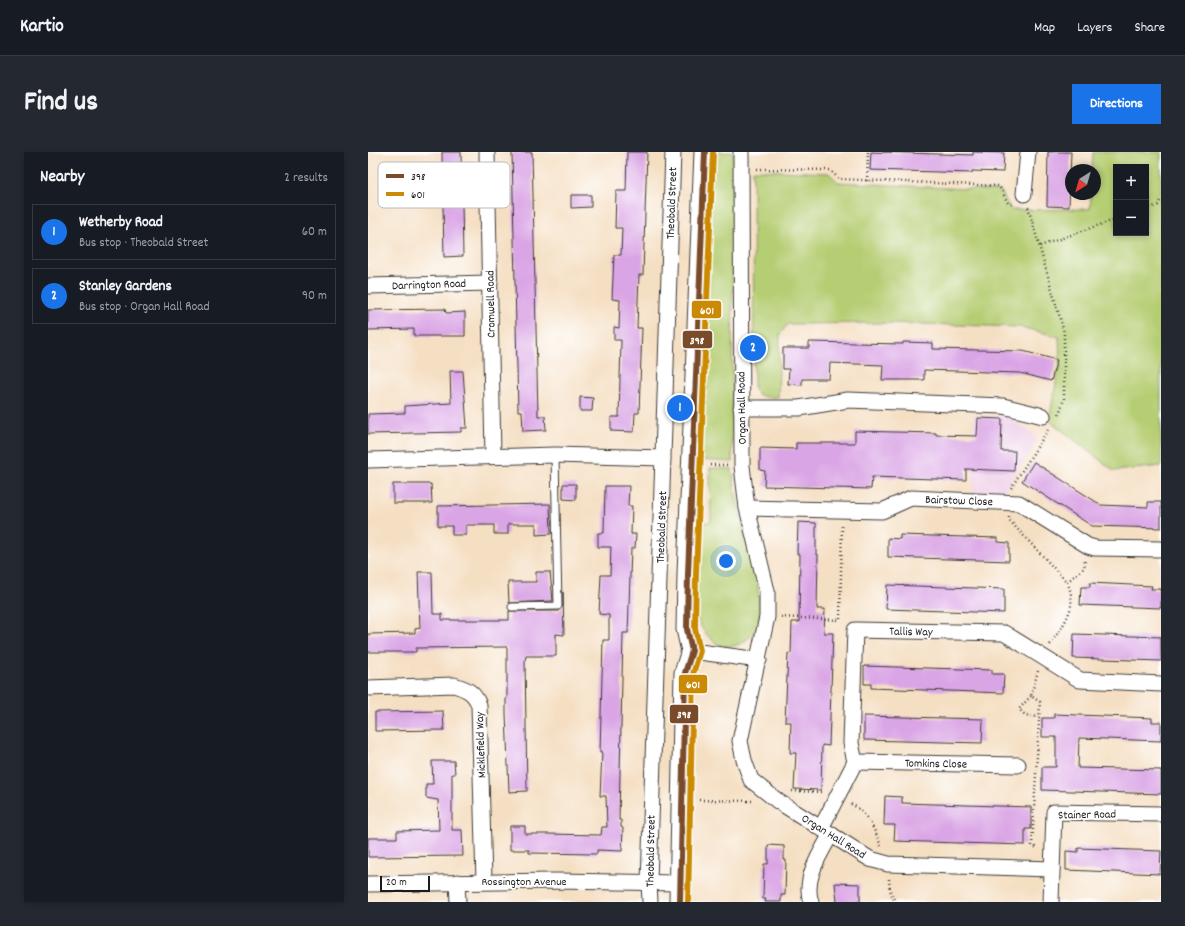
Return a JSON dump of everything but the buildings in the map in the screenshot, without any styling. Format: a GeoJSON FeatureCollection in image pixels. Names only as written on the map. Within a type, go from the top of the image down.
{"type":"FeatureCollection","features":[{"type":"Feature","properties":{"kind":"street","name":"Cromwell Road"},"geometry":{"type":"LineString","coordinates":[[487,152],[487,162]]}},
{"type":"Feature","properties":{"kind":"street","name":"Theobald Street"},"geometry":{"type":"LineString","coordinates":[[650,902],[649,882],[673,152]]}},
{"type":"Feature","properties":{"kind":"street"},"geometry":{"type":"LineString","coordinates":[[680,893],[685,673],[692,651],[687,630],[688,574],[705,152]]}},
{"type":"Feature","properties":{"kind":"street","name":"Organ Hall Road"},"geometry":{"type":"LineString","coordinates":[[741,152],[742,466],[747,508],[767,592],[767,617],[759,660],[740,741],[744,760],[751,780],[778,802],[870,859],[888,864],[1052,869]]}},
{"type":"Feature","properties":{"kind":"street"},"geometry":{"type":"LineString","coordinates":[[1022,203],[1028,152]]}},
{"type":"Feature","properties":{"kind":"street","name":"Cromwell Road"},"geometry":{"type":"LineString","coordinates":[[488,208],[493,456]]}},
{"type":"Feature","properties":{"kind":"street","name":"Darrington Road"},"geometry":{"type":"LineString","coordinates":[[368,286],[490,283]]}},
{"type":"Feature","properties":{"kind":"street"},"geometry":{"type":"LineString","coordinates":[[741,408],[799,408],[848,400],[1003,406],[1043,416]]}},
{"type":"Feature","properties":{"kind":"street"},"geometry":{"type":"LineString","coordinates":[[368,460],[555,455],[663,458]]}},
{"type":"Feature","properties":{"kind":"street","name":"Bairstow Close"},"geometry":{"type":"LineString","coordinates":[[747,508],[882,511],[911,498],[1019,503],[1088,546],[1095,548],[1161,549]]}},
{"type":"Feature","properties":{"kind":"street","name":"Tallis Way"},"geometry":{"type":"LineString","coordinates":[[855,762],[851,743],[855,630],[1004,633],[1080,680],[1161,684]]}},
{"type":"Feature","properties":{"kind":"street"},"geometry":{"type":"LineString","coordinates":[[692,651],[759,660]]}},
{"type":"Feature","properties":{"kind":"street","name":"Micklefield Way"},"geometry":{"type":"LineString","coordinates":[[368,688],[454,685],[467,688],[476,696],[479,705],[484,882]]}},
{"type":"Feature","properties":{"kind":"street"},"geometry":{"type":"LineString","coordinates":[[812,902],[809,887],[826,831],[855,762]]}},
{"type":"Feature","properties":{"kind":"street","name":"Tomkins Close"},"geometry":{"type":"LineString","coordinates":[[855,762],[1018,765]]}},
{"type":"Feature","properties":{"kind":"street","name":"Stainer Road"},"geometry":{"type":"LineString","coordinates":[[1051,902],[1054,812],[1161,814]]}},
{"type":"Feature","properties":{"kind":"street"},"geometry":{"type":"LineString","coordinates":[[457,882],[458,902]]}},
{"type":"Feature","properties":{"kind":"street","name":"Rossington Avenue"},"geometry":{"type":"LineString","coordinates":[[368,884],[457,882],[649,882],[680,893]]}},
{"type":"Feature","properties":{"kind":"lane"},"geometry":{"type":"LineString","coordinates":[[512,607],[558,606],[555,455]]}},
{"type":"Feature","properties":{"kind":"path"},"geometry":{"type":"LineString","coordinates":[[867,181],[868,152]]}},
{"type":"Feature","properties":{"kind":"path"},"geometry":{"type":"LineString","coordinates":[[740,168],[830,170],[839,179],[999,186],[1008,203],[1022,203]]}},
{"type":"Feature","properties":{"kind":"path"},"geometry":{"type":"LineString","coordinates":[[1149,208],[1158,205],[1161,199]]}},
{"type":"Feature","properties":{"kind":"path"},"geometry":{"type":"LineString","coordinates":[[1040,246],[1113,220]]}},
{"type":"Feature","properties":{"kind":"path"},"geometry":{"type":"LineString","coordinates":[[767,617],[840,620],[842,510]]}},
{"type":"Feature","properties":{"kind":"path"},"geometry":{"type":"LineString","coordinates":[[1067,582],[1084,568],[1088,546]]}},
{"type":"Feature","properties":{"kind":"path"},"geometry":{"type":"LineString","coordinates":[[1032,696],[1019,709],[1025,715],[1039,718]]}},
{"type":"Feature","properties":{"kind":"path"},"geometry":{"type":"LineString","coordinates":[[682,799],[778,802],[788,790],[828,792],[839,797],[859,809],[872,824],[888,864],[890,890],[895,902]]}},
{"type":"Feature","properties":{"kind":"shaded area"},"geometry":{"type":"Polygon","coordinates":[[[974,415],[1008,416],[1034,435],[1037,442],[1003,493],[973,492],[974,415]]]}},
{"type":"Feature","properties":{"kind":"green space"},"geometry":{"type":"Polygon","coordinates":[[[712,152],[733,152],[732,462],[700,460],[712,152]]]}},
{"type":"Feature","properties":{"kind":"green space"},"geometry":{"type":"Polygon","coordinates":[[[1093,152],[1161,152],[1161,466],[1114,471],[1049,420],[1060,362],[1059,337],[1021,327],[889,323],[788,324],[780,334],[778,397],[762,396],[754,389],[753,170],[829,173],[838,182],[1001,191],[1011,210],[1090,209],[1091,200],[1101,200],[1101,164],[1092,164],[1093,152]]]}},
{"type":"Feature","properties":{"kind":"green space"},"geometry":{"type":"Polygon","coordinates":[[[710,468],[732,469],[737,503],[753,562],[759,591],[760,611],[757,628],[749,638],[736,645],[727,646],[712,640],[701,627],[694,610],[698,523],[711,522],[710,468]]]}},
{"type":"Feature","properties":{"kind":"transit line","name":"398"},"geometry":{"type":"LineString","coordinates":[[680,902],[685,673],[692,651],[687,629],[688,574],[705,152]]}},
{"type":"Feature","properties":{"kind":"transit line","name":"601"},"geometry":{"type":"LineString","coordinates":[[688,902],[693,674],[700,651],[695,628],[696,574],[713,152]]}},
{"type":"Feature","properties":{"kind":"place","name":"Stanley Gardens"},"geometry":{"type":"Point","coordinates":[753,348]}},
{"type":"Feature","properties":{"kind":"place","name":"Wetherby Road"},"geometry":{"type":"Point","coordinates":[680,408]}}]}
